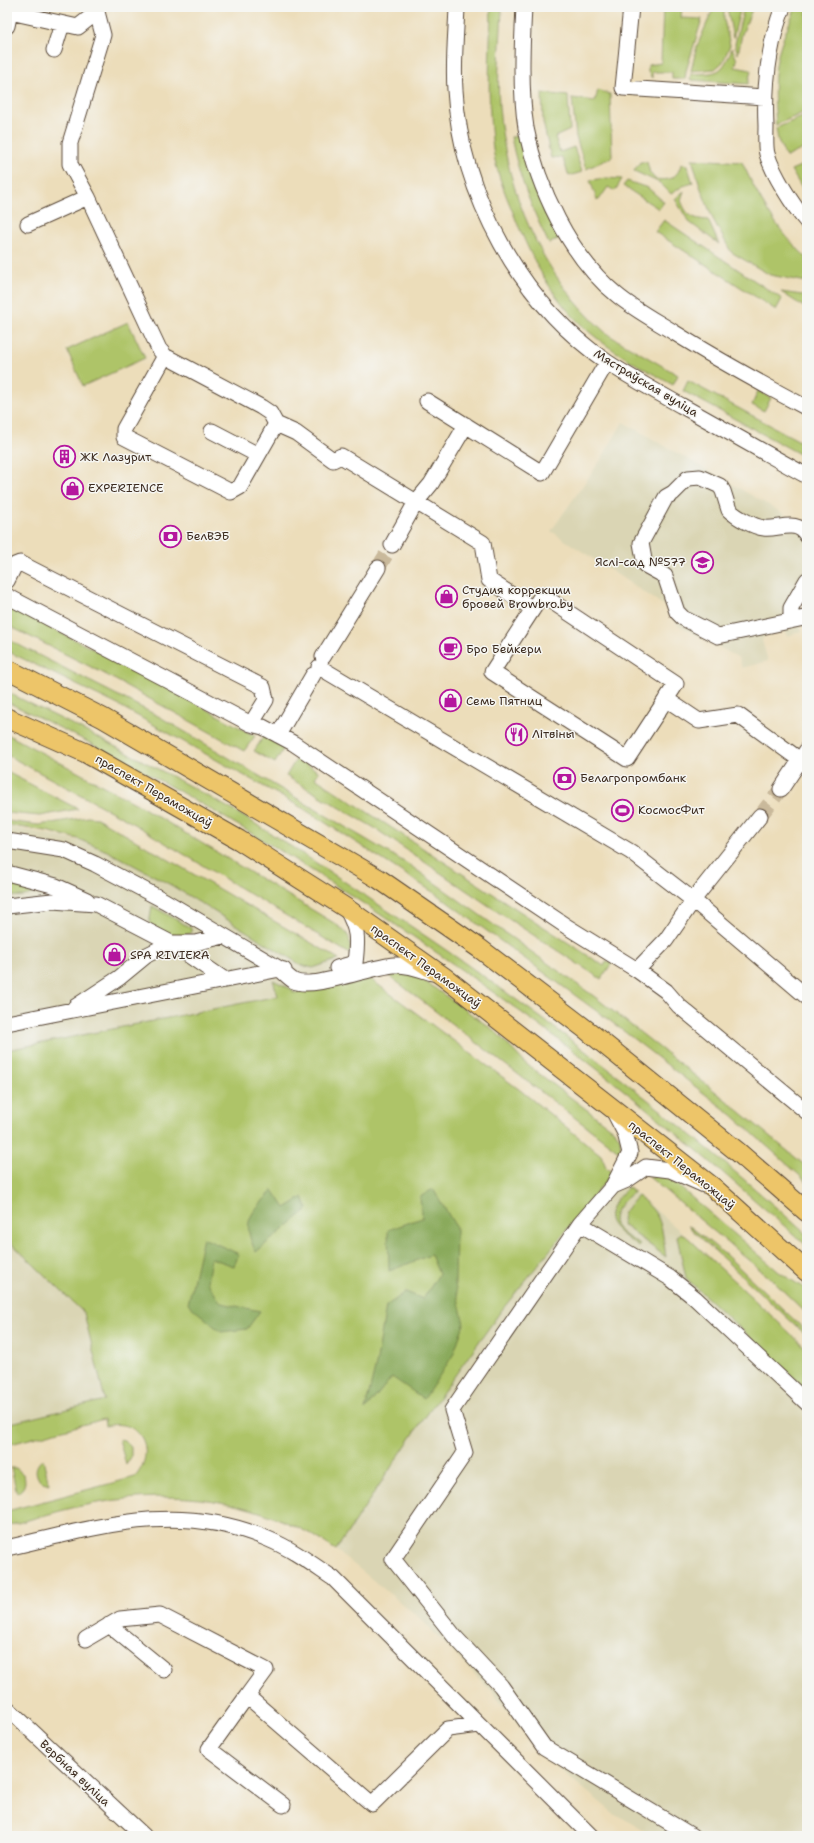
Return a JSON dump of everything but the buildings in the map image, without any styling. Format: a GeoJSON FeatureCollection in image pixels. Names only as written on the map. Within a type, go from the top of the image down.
{"type":"FeatureCollection","features":[{"type":"Feature","properties":{"kind":"main road"},"geometry":{"type":"LineString","coordinates":[[7,669],[103,718],[379,879],[479,948],[588,1030],[738,1152],[807,1212]]}},
{"type":"Feature","properties":{"kind":"main road","name":"праспект Пераможцаў"},"geometry":{"type":"LineString","coordinates":[[7,718],[86,753],[239,840],[346,908],[444,977],[714,1188],[807,1272]]}},
{"type":"Feature","properties":{"kind":"street","name":"Мястраўская вуліца"},"geometry":{"type":"LineString","coordinates":[[457,7],[454,55],[455,91],[459,125],[477,195],[491,224],[518,269],[549,312],[574,336],[608,362],[807,476]]}},
{"type":"Feature","properties":{"kind":"street"},"geometry":{"type":"LineString","coordinates":[[524,7],[523,91],[526,128],[537,168],[552,208],[576,250],[595,274],[617,295],[705,352],[807,408]]}},
{"type":"Feature","properties":{"kind":"street"},"geometry":{"type":"LineString","coordinates":[[631,7],[623,88],[765,97]]}},
{"type":"Feature","properties":{"kind":"street"},"geometry":{"type":"LineString","coordinates":[[783,7],[775,27],[769,55],[765,97],[767,153],[786,193],[807,222]]}},
{"type":"Feature","properties":{"kind":"street"},"geometry":{"type":"LineString","coordinates":[[7,26],[10,12],[78,27],[97,9]]}},
{"type":"Feature","properties":{"kind":"street"},"geometry":{"type":"LineString","coordinates":[[97,9],[103,35],[70,143],[70,164],[88,197],[159,349],[165,356],[261,406],[270,413],[276,424],[296,433],[333,460],[341,456],[483,543],[488,580],[533,609]]}},
{"type":"Feature","properties":{"kind":"street"},"geometry":{"type":"LineString","coordinates":[[54,50],[62,24]]}},
{"type":"Feature","properties":{"kind":"street"},"geometry":{"type":"LineString","coordinates":[[28,224],[88,197]]}},
{"type":"Feature","properties":{"kind":"street"},"geometry":{"type":"LineString","coordinates":[[165,356],[124,429],[124,437],[231,492],[240,487],[276,424]]}},
{"type":"Feature","properties":{"kind":"street"},"geometry":{"type":"LineString","coordinates":[[427,401],[542,473],[608,362]]}},
{"type":"Feature","properties":{"kind":"street"},"geometry":{"type":"LineString","coordinates":[[392,545],[416,502],[431,484],[466,425]]}},
{"type":"Feature","properties":{"kind":"street"},"geometry":{"type":"LineString","coordinates":[[212,431],[258,455]]}},
{"type":"Feature","properties":{"kind":"street"},"geometry":{"type":"LineString","coordinates":[[807,536],[796,527],[790,526],[768,529],[760,528],[729,510],[720,486],[700,477],[694,477],[682,482],[676,491],[666,497],[641,543],[645,565],[666,576],[677,612],[690,622],[718,636],[804,618],[807,620]]}},
{"type":"Feature","properties":{"kind":"street"},"geometry":{"type":"LineString","coordinates":[[7,581],[15,565],[20,563],[263,687],[266,700],[252,724]]}},
{"type":"Feature","properties":{"kind":"street"},"geometry":{"type":"LineString","coordinates":[[278,735],[378,568]]}},
{"type":"Feature","properties":{"kind":"street"},"geometry":{"type":"LineString","coordinates":[[791,621],[791,608],[807,580]]}},
{"type":"Feature","properties":{"kind":"street"},"geometry":{"type":"LineString","coordinates":[[542,595],[676,684],[666,699],[627,759],[492,672],[542,595]]}},
{"type":"Feature","properties":{"kind":"street"},"geometry":{"type":"LineString","coordinates":[[7,596],[252,724],[293,743],[569,928],[637,970],[660,987],[679,1006],[807,1112]]}},
{"type":"Feature","properties":{"kind":"street"},"geometry":{"type":"LineString","coordinates":[[318,666],[630,852],[693,900],[807,997]]}},
{"type":"Feature","properties":{"kind":"street"},"geometry":{"type":"LineString","coordinates":[[666,699],[699,721],[738,715],[805,758],[781,789]]}},
{"type":"Feature","properties":{"kind":"street"},"geometry":{"type":"LineString","coordinates":[[637,970],[666,940],[694,900],[760,816]]}},
{"type":"Feature","properties":{"kind":"street"},"geometry":{"type":"LineString","coordinates":[[7,841],[64,850],[165,901],[280,969],[294,981],[314,983],[366,969],[394,965],[409,966],[444,977]]}},
{"type":"Feature","properties":{"kind":"street"},"geometry":{"type":"LineString","coordinates":[[7,873],[56,886],[96,904],[171,943],[225,980]]}},
{"type":"Feature","properties":{"kind":"street"},"geometry":{"type":"LineString","coordinates":[[7,906],[52,901],[96,904]]}},
{"type":"Feature","properties":{"kind":"street"},"geometry":{"type":"LineString","coordinates":[[7,1023],[280,969],[312,975],[355,963],[357,943],[355,925],[346,908]]}},
{"type":"Feature","properties":{"kind":"street"},"geometry":{"type":"LineString","coordinates":[[69,1011],[120,978],[147,955],[171,943],[195,943],[224,936]]}},
{"type":"Feature","properties":{"kind":"street"},"geometry":{"type":"LineString","coordinates":[[612,1108],[624,1133],[630,1153],[613,1186],[580,1224],[452,1410],[465,1453],[393,1559],[455,1637],[501,1686],[544,1748],[692,1836]]}},
{"type":"Feature","properties":{"kind":"street"},"geometry":{"type":"LineString","coordinates":[[613,1186],[627,1180],[646,1167],[670,1170],[714,1188]]}},
{"type":"Feature","properties":{"kind":"street"},"geometry":{"type":"LineString","coordinates":[[580,1224],[670,1278],[695,1298],[807,1403]]}},
{"type":"Feature","properties":{"kind":"street"},"geometry":{"type":"LineString","coordinates":[[7,1548],[96,1527],[170,1518],[194,1519],[240,1529],[269,1539],[298,1555],[334,1578],[591,1836]]}},
{"type":"Feature","properties":{"kind":"street"},"geometry":{"type":"LineString","coordinates":[[86,1638],[120,1619],[160,1615],[266,1670],[209,1749],[282,1805]]}},
{"type":"Feature","properties":{"kind":"street"},"geometry":{"type":"LineString","coordinates":[[109,1625],[164,1670]]}},
{"type":"Feature","properties":{"kind":"street"},"geometry":{"type":"LineString","coordinates":[[247,1696],[372,1804],[448,1729],[480,1725]]}},
{"type":"Feature","properties":{"kind":"street","name":"Вербная вуліца"},"geometry":{"type":"LineString","coordinates":[[7,1708],[144,1836]]}},
{"type":"Feature","properties":{"kind":"shaded area","name":"Яслі-сад №577"},"geometry":{"type":"Polygon","coordinates":[[[623,422],[807,527],[807,592],[796,610],[802,631],[787,636],[785,631],[765,636],[762,640],[768,661],[742,668],[739,658],[678,625],[668,608],[551,531],[602,458],[623,422]]]}},
{"type":"Feature","properties":{"kind":"shaded area"},"geometry":{"type":"Polygon","coordinates":[[[7,826],[101,845],[369,978],[7,1050],[7,826]]]}},
{"type":"Feature","properties":{"kind":"shaded area"},"geometry":{"type":"Polygon","coordinates":[[[612,1173],[685,1235],[807,1359],[807,1832],[804,1836],[653,1836],[612,1812],[541,1754],[494,1694],[422,1620],[336,1550],[416,1430],[501,1311],[612,1173]]]}},
{"type":"Feature","properties":{"kind":"shaded area"},"geometry":{"type":"Polygon","coordinates":[[[7,1239],[84,1313],[105,1400],[7,1424],[7,1239]]]}},
{"type":"Feature","properties":{"kind":"green space"},"geometry":{"type":"Polygon","coordinates":[[[491,7],[502,7],[499,107],[503,138],[510,170],[519,200],[531,230],[545,258],[562,285],[582,310],[610,336],[678,375],[673,385],[616,352],[583,326],[570,313],[547,283],[529,250],[503,188],[493,150],[489,90],[491,7]]]}},
{"type":"Feature","properties":{"kind":"green space"},"geometry":{"type":"Polygon","coordinates":[[[663,7],[682,7],[681,18],[702,19],[686,71],[685,79],[672,79],[672,72],[652,72],[652,78],[648,72],[648,65],[661,63],[663,7]]]}},
{"type":"Feature","properties":{"kind":"green space"},"geometry":{"type":"Polygon","coordinates":[[[714,7],[724,7],[724,20],[730,45],[723,62],[715,69],[691,71],[697,46],[714,7]]]}},
{"type":"Feature","properties":{"kind":"green space"},"geometry":{"type":"Polygon","coordinates":[[[727,7],[741,7],[733,38],[727,7]]]}},
{"type":"Feature","properties":{"kind":"green space"},"geometry":{"type":"Polygon","coordinates":[[[744,7],[753,7],[742,34],[738,54],[735,44],[744,7]]]}},
{"type":"Feature","properties":{"kind":"green space"},"geometry":{"type":"Polygon","coordinates":[[[796,7],[807,7],[807,111],[776,125],[774,95],[776,64],[783,40],[796,7]]]}},
{"type":"Feature","properties":{"kind":"green space"},"geometry":{"type":"Polygon","coordinates":[[[732,48],[737,60],[735,67],[751,70],[748,84],[690,80],[691,74],[713,72],[722,68],[732,48]]]}},
{"type":"Feature","properties":{"kind":"green space"},"geometry":{"type":"Polygon","coordinates":[[[598,90],[610,94],[612,157],[586,169],[576,137],[572,98],[595,101],[598,90]]]}},
{"type":"Feature","properties":{"kind":"green space"},"geometry":{"type":"Polygon","coordinates":[[[542,93],[568,96],[570,130],[555,137],[560,152],[574,147],[582,172],[569,176],[562,157],[551,158],[543,122],[542,93]]]}},
{"type":"Feature","properties":{"kind":"green space"},"geometry":{"type":"Polygon","coordinates":[[[807,115],[807,147],[786,157],[778,140],[776,128],[807,115]]]}},
{"type":"Feature","properties":{"kind":"green space"},"geometry":{"type":"Polygon","coordinates":[[[523,135],[560,238],[549,244],[526,192],[514,152],[511,137],[523,135]]]}},
{"type":"Feature","properties":{"kind":"green space"},"geometry":{"type":"Polygon","coordinates":[[[692,159],[742,162],[762,202],[777,225],[807,258],[807,282],[770,275],[731,252],[713,219],[701,189],[692,159]]]}},
{"type":"Feature","properties":{"kind":"green space"},"geometry":{"type":"Polygon","coordinates":[[[640,162],[647,162],[650,173],[655,179],[660,180],[672,178],[678,173],[681,164],[687,165],[693,183],[683,186],[671,194],[660,183],[634,171],[640,162]]]}},
{"type":"Feature","properties":{"kind":"green space"},"geometry":{"type":"Polygon","coordinates":[[[807,163],[807,195],[806,195],[791,170],[807,163]]]}},
{"type":"Feature","properties":{"kind":"green space"},"geometry":{"type":"Polygon","coordinates":[[[607,178],[622,179],[615,191],[608,187],[599,200],[597,200],[590,180],[607,178]]]}},
{"type":"Feature","properties":{"kind":"green space"},"geometry":{"type":"Polygon","coordinates":[[[627,181],[648,188],[664,202],[659,209],[623,186],[627,181]]]}},
{"type":"Feature","properties":{"kind":"green space"},"geometry":{"type":"Polygon","coordinates":[[[684,191],[681,200],[685,209],[690,215],[698,219],[708,220],[719,244],[689,222],[675,199],[684,191]]]}},
{"type":"Feature","properties":{"kind":"green space"},"geometry":{"type":"Polygon","coordinates":[[[664,220],[782,299],[776,310],[655,232],[664,220]]]}},
{"type":"Feature","properties":{"kind":"green space"},"geometry":{"type":"Polygon","coordinates":[[[781,292],[802,295],[807,298],[807,309],[781,292]]]}},
{"type":"Feature","properties":{"kind":"green space"},"geometry":{"type":"Polygon","coordinates":[[[128,322],[145,358],[83,386],[67,350],[128,322]]]}},
{"type":"Feature","properties":{"kind":"green space"},"geometry":{"type":"Polygon","coordinates":[[[688,381],[807,445],[807,458],[683,391],[688,381]]]}},
{"type":"Feature","properties":{"kind":"green space"},"geometry":{"type":"Polygon","coordinates":[[[758,391],[771,398],[764,411],[752,405],[758,391]]]}},
{"type":"Feature","properties":{"kind":"green space"},"geometry":{"type":"Polygon","coordinates":[[[7,606],[147,676],[255,736],[244,751],[103,673],[7,625],[7,606]]]}},
{"type":"Feature","properties":{"kind":"green space"},"geometry":{"type":"Polygon","coordinates":[[[7,639],[160,717],[411,866],[595,997],[721,1096],[807,1167],[807,1182],[732,1115],[617,1026],[439,896],[304,809],[120,706],[7,651],[7,639]]]}},
{"type":"Feature","properties":{"kind":"green space"},"geometry":{"type":"Polygon","coordinates":[[[7,692],[122,750],[236,812],[308,857],[491,981],[599,1062],[705,1146],[807,1235],[807,1246],[643,1105],[575,1052],[477,980],[347,893],[214,811],[77,736],[7,702],[7,692]]]}},
{"type":"Feature","properties":{"kind":"green space"},"geometry":{"type":"Polygon","coordinates":[[[7,734],[137,804],[334,923],[348,936],[350,943],[350,954],[127,820],[7,755],[7,734]]]}},
{"type":"Feature","properties":{"kind":"green space"},"geometry":{"type":"Polygon","coordinates":[[[264,736],[284,748],[275,763],[254,751],[264,736]]]}},
{"type":"Feature","properties":{"kind":"green space"},"geometry":{"type":"Polygon","coordinates":[[[297,758],[319,772],[315,778],[604,966],[606,962],[612,963],[601,979],[501,914],[373,827],[286,776],[297,758]]]}},
{"type":"Feature","properties":{"kind":"green space"},"geometry":{"type":"Polygon","coordinates":[[[7,772],[78,809],[40,816],[7,813],[7,772]]]}},
{"type":"Feature","properties":{"kind":"green space"},"geometry":{"type":"Polygon","coordinates":[[[88,817],[97,818],[339,959],[313,968],[301,965],[171,885],[107,851],[78,839],[46,831],[7,825],[7,821],[39,825],[88,817]]]}},
{"type":"Feature","properties":{"kind":"green space"},"geometry":{"type":"Polygon","coordinates":[[[7,881],[35,886],[34,890],[32,893],[24,896],[7,896],[7,881]]]}},
{"type":"Feature","properties":{"kind":"green space"},"geometry":{"type":"Polygon","coordinates":[[[152,906],[191,928],[191,933],[180,936],[174,935],[149,925],[152,906]]]}},
{"type":"Feature","properties":{"kind":"green space"},"geometry":{"type":"Polygon","coordinates":[[[404,972],[419,977],[495,1031],[525,1063],[615,1131],[620,1138],[621,1153],[388,975],[404,972]]]}},
{"type":"Feature","properties":{"kind":"green space"},"geometry":{"type":"Polygon","coordinates":[[[369,978],[520,1090],[601,1155],[606,1167],[612,1173],[501,1311],[416,1430],[336,1550],[309,1533],[279,1519],[252,1510],[225,1503],[171,1497],[115,1500],[86,1505],[7,1526],[7,1511],[135,1477],[142,1467],[145,1456],[145,1447],[142,1438],[136,1431],[128,1426],[117,1424],[105,1426],[104,1419],[7,1445],[7,1424],[105,1400],[84,1313],[7,1239],[7,1050],[278,996],[273,980],[293,990],[293,993],[369,978]]]}},
{"type":"Feature","properties":{"kind":"green space"},"geometry":{"type":"Polygon","coordinates":[[[660,1175],[669,1178],[779,1272],[807,1290],[807,1314],[770,1278],[649,1177],[660,1175]]]}},
{"type":"Feature","properties":{"kind":"green space"},"geometry":{"type":"Polygon","coordinates":[[[628,1187],[634,1192],[618,1208],[614,1218],[614,1223],[622,1233],[640,1245],[639,1247],[620,1232],[610,1220],[610,1214],[613,1206],[628,1187]]]}},
{"type":"Feature","properties":{"kind":"green space"},"geometry":{"type":"Polygon","coordinates":[[[433,1189],[456,1227],[455,1285],[464,1324],[453,1355],[424,1399],[392,1377],[365,1410],[377,1360],[386,1306],[406,1292],[423,1299],[439,1274],[431,1255],[389,1271],[388,1230],[422,1218],[420,1197],[433,1189]]]}},
{"type":"Feature","properties":{"kind":"green space"},"geometry":{"type":"Polygon","coordinates":[[[273,1190],[285,1208],[303,1197],[308,1209],[256,1252],[249,1232],[250,1218],[259,1205],[273,1190]]]}},
{"type":"Feature","properties":{"kind":"green space"},"geometry":{"type":"Polygon","coordinates":[[[638,1196],[653,1210],[660,1222],[666,1257],[623,1225],[622,1220],[624,1212],[638,1196]]]}},
{"type":"Feature","properties":{"kind":"green space"},"geometry":{"type":"Polygon","coordinates":[[[688,1226],[727,1256],[807,1332],[807,1336],[688,1226]]]}},
{"type":"Feature","properties":{"kind":"green space"},"geometry":{"type":"Polygon","coordinates":[[[680,1233],[685,1235],[807,1349],[807,1390],[686,1278],[677,1237],[680,1233]]]}},
{"type":"Feature","properties":{"kind":"green space"},"geometry":{"type":"Polygon","coordinates":[[[203,1238],[239,1254],[234,1266],[211,1258],[207,1282],[221,1303],[260,1311],[247,1329],[221,1332],[188,1304],[203,1238]]]}},
{"type":"Feature","properties":{"kind":"green space"},"geometry":{"type":"Polygon","coordinates":[[[119,1439],[124,1440],[131,1447],[131,1457],[126,1465],[119,1439]]]}},
{"type":"Feature","properties":{"kind":"green space"},"geometry":{"type":"Polygon","coordinates":[[[43,1459],[49,1484],[40,1481],[36,1472],[38,1464],[43,1459]]]}},
{"type":"Feature","properties":{"kind":"green space"},"geometry":{"type":"Polygon","coordinates":[[[11,1468],[16,1468],[24,1475],[24,1485],[17,1493],[11,1468]]]}},
{"type":"Feature","properties":{"kind":"tunnel"},"geometry":{"type":"LineString","coordinates":[[378,568],[392,545]]}},
{"type":"Feature","properties":{"kind":"tunnel"},"geometry":{"type":"LineString","coordinates":[[760,816],[781,789]]}},
{"type":"Feature","properties":{"kind":"place","name":"ЖК Лазурит"},"geometry":{"type":"Point","coordinates":[64,457]}},
{"type":"Feature","properties":{"kind":"place","name":"EXPERIENCE"},"geometry":{"type":"Point","coordinates":[73,488]}},
{"type":"Feature","properties":{"kind":"place","name":"БелВЭБ"},"geometry":{"type":"Point","coordinates":[170,536]}},
{"type":"Feature","properties":{"kind":"place","name":"Яслі-сад №577"},"geometry":{"type":"Point","coordinates":[702,562]}},
{"type":"Feature","properties":{"kind":"place","name":"Студия коррекции бровей Browbro.by"},"geometry":{"type":"Point","coordinates":[447,597]}},
{"type":"Feature","properties":{"kind":"place","name":"Бро Бейкери"},"geometry":{"type":"Point","coordinates":[450,649]}},
{"type":"Feature","properties":{"kind":"place","name":"Семь Пятниц"},"geometry":{"type":"Point","coordinates":[451,701]}},
{"type":"Feature","properties":{"kind":"place","name":"Літвіны"},"geometry":{"type":"Point","coordinates":[517,734]}},
{"type":"Feature","properties":{"kind":"place","name":"Белагропромбанк"},"geometry":{"type":"Point","coordinates":[565,778]}},
{"type":"Feature","properties":{"kind":"place","name":"КосмосФит"},"geometry":{"type":"Point","coordinates":[623,810]}},
{"type":"Feature","properties":{"kind":"place","name":"SPA RIVIERA"},"geometry":{"type":"Point","coordinates":[115,955]}}]}
